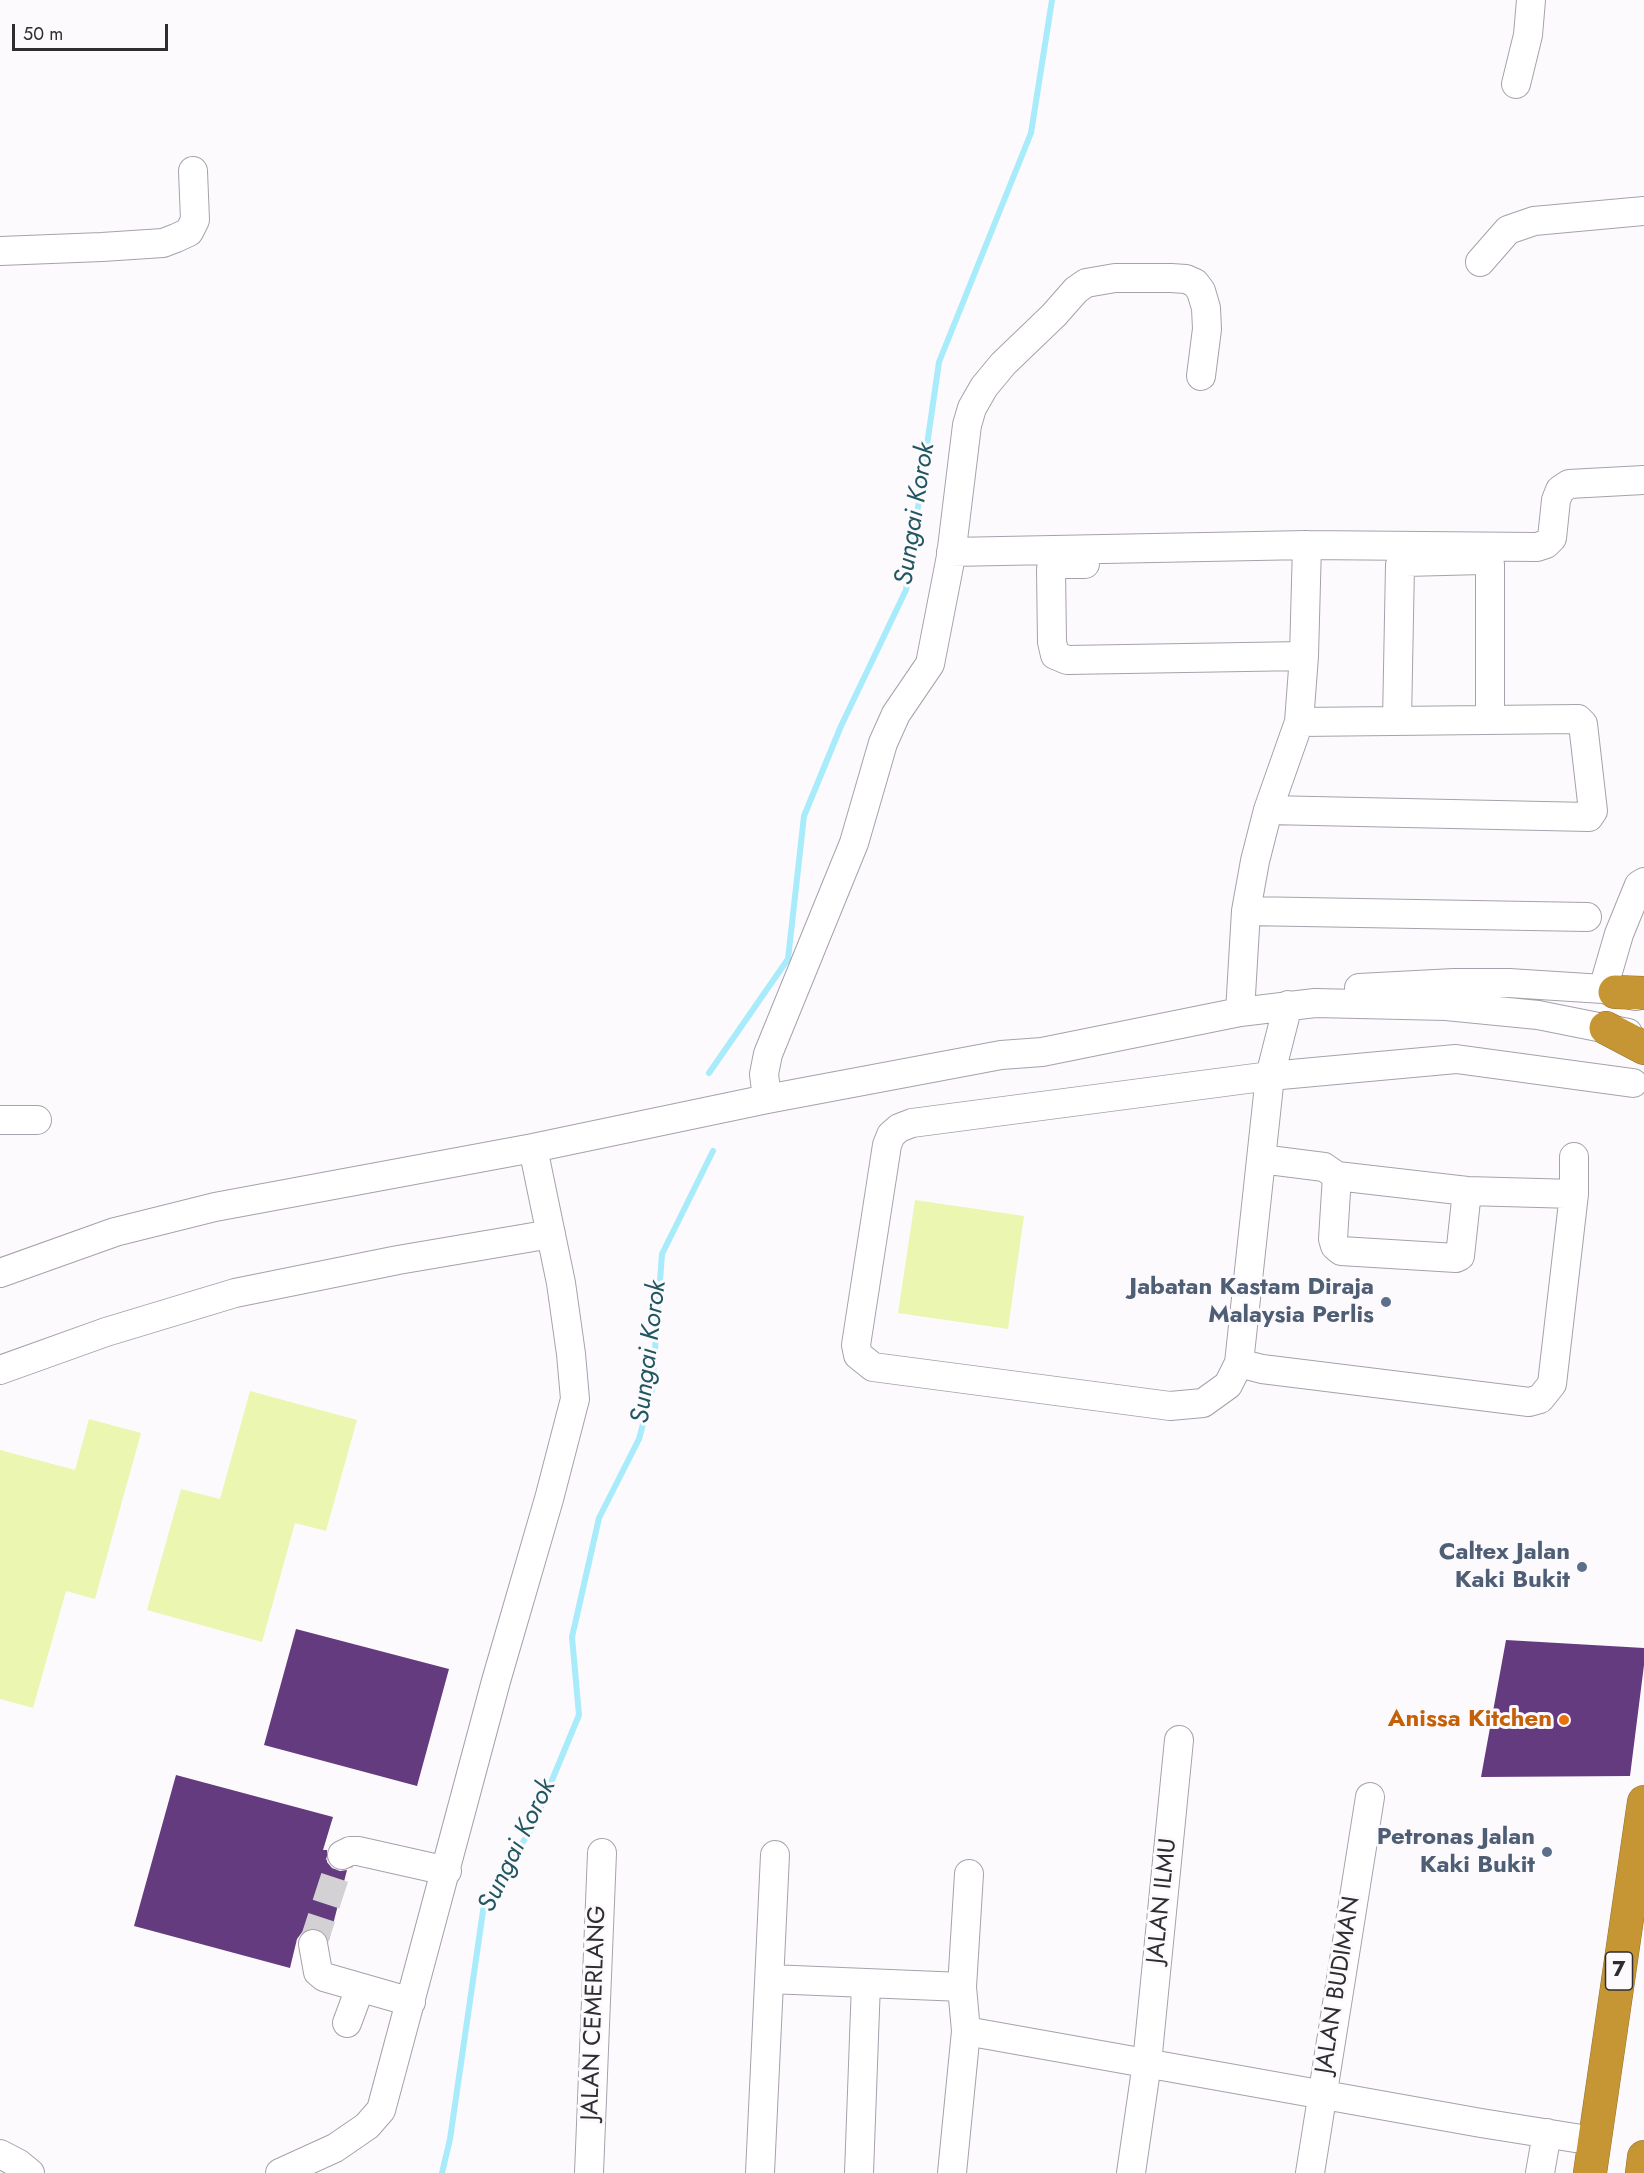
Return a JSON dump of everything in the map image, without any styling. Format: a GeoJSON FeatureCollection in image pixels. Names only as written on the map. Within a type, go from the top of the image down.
{"type":"FeatureCollection","features":[{"type":"Feature","properties":{"kind":"highway"},"geometry":{"type":"LineString","coordinates":[[1606,1028],[1644,1048]]}},
{"type":"Feature","properties":{"kind":"highway","name":"7"},"geometry":{"type":"LineString","coordinates":[[1590,2173],[1644,1802]]}},
{"type":"Feature","properties":{"kind":"highway"},"geometry":{"type":"LineString","coordinates":[[1642,2173],[1644,2157]]}},
{"type":"Feature","properties":{"kind":"street"},"geometry":{"type":"LineString","coordinates":[[1516,84],[1528,35],[1531,0]]}},
{"type":"Feature","properties":{"kind":"street"},"geometry":{"type":"LineString","coordinates":[[0,251],[162,243],[176,238],[189,232],[195,220],[193,171]]}},
{"type":"Feature","properties":{"kind":"street"},"geometry":{"type":"LineString","coordinates":[[1480,262],[1508,230],[1534,221],[1644,211]]}},
{"type":"Feature","properties":{"kind":"street"},"geometry":{"type":"LineString","coordinates":[[767,1099],[764,1074],[768,1054],[854,843],[883,742],[896,714],[930,664],[951,552],[967,425],[972,408],[984,387],[1003,364],[1032,339],[1076,290],[1086,283],[1115,278],[1172,278],[1186,279],[1195,283],[1204,300],[1206,318],[1200,376]]}},
{"type":"Feature","properties":{"kind":"street"},"geometry":{"type":"LineString","coordinates":[[951,552],[1307,552],[1536,547],[1546,544],[1552,538],[1556,500],[1560,490],[1569,484],[1644,480]]}},
{"type":"Feature","properties":{"kind":"street"},"geometry":{"type":"LineString","coordinates":[[1304,656],[1067,660],[1055,655],[1052,642],[1051,569],[1057,564],[1307,552]]}},
{"type":"Feature","properties":{"kind":"street"},"geometry":{"type":"LineString","coordinates":[[1240,1012],[1246,911],[1255,861],[1268,810],[1299,722],[1304,656],[1307,552]]}},
{"type":"Feature","properties":{"kind":"street"},"geometry":{"type":"LineString","coordinates":[[1397,721],[1400,565],[1405,562],[1483,560],[1490,564],[1490,720]]}},
{"type":"Feature","properties":{"kind":"street"},"geometry":{"type":"LineString","coordinates":[[1268,810],[1589,817],[1593,811],[1583,724],[1578,719],[1299,722]]}},
{"type":"Feature","properties":{"kind":"street"},"geometry":{"type":"LineString","coordinates":[[1633,1083],[1456,1059],[1270,1076],[912,1123],[899,1128],[891,1136],[887,1145],[856,1344],[858,1355],[873,1367],[1170,1406],[1203,1403],[1228,1385],[1239,1363],[1270,1076],[1302,1004],[1348,988],[1403,985],[1509,983],[1627,993],[1619,934],[1639,885],[1644,882]]}},
{"type":"Feature","properties":{"kind":"street"},"geometry":{"type":"LineString","coordinates":[[1246,911],[1587,917]]}},
{"type":"Feature","properties":{"kind":"street"},"geometry":{"type":"LineString","coordinates":[[0,1273],[115,1232],[215,1207],[533,1148],[767,1099],[1002,1055],[1042,1052],[1240,1012],[1302,1004],[1489,1009],[1538,1015],[1644,1037]]}},
{"type":"Feature","properties":{"kind":"street"},"geometry":{"type":"LineString","coordinates":[[0,1120],[37,1120]]}},
{"type":"Feature","properties":{"kind":"street"},"geometry":{"type":"LineString","coordinates":[[280,2173],[335,2148],[367,2126],[381,2110],[496,1682],[575,1400],[561,1283],[533,1148]]}},
{"type":"Feature","properties":{"kind":"street"},"geometry":{"type":"LineString","coordinates":[[1239,1363],[1262,1369],[1529,1402],[1540,1399],[1552,1384],[1574,1194],[1574,1157]]}},
{"type":"Feature","properties":{"kind":"street"},"geometry":{"type":"LineString","coordinates":[[1261,1159],[1324,1167],[1336,1176],[1467,1191],[1574,1194]]}},
{"type":"Feature","properties":{"kind":"street"},"geometry":{"type":"LineString","coordinates":[[1336,1176],[1333,1239],[1335,1246],[1341,1251],[1456,1258],[1460,1256],[1467,1191]]}},
{"type":"Feature","properties":{"kind":"street"},"geometry":{"type":"LineString","coordinates":[[0,1370],[117,1329],[235,1293],[398,1260],[551,1234]]}},
{"type":"Feature","properties":{"kind":"street","name":"JALAN ILMU"},"geometry":{"type":"LineString","coordinates":[[1131,2173],[1147,2063],[1179,1740]]}},
{"type":"Feature","properties":{"kind":"street","name":"JALAN BUDIMAN"},"geometry":{"type":"LineString","coordinates":[[1310,2173],[1370,1797]]}},
{"type":"Feature","properties":{"kind":"street"},"geometry":{"type":"LineString","coordinates":[[342,1855],[350,1851],[358,1851],[447,1871]]}},
{"type":"Feature","properties":{"kind":"street","name":"JALAN CEMERLANG"},"geometry":{"type":"LineString","coordinates":[[589,2173],[602,1853]]}},
{"type":"Feature","properties":{"kind":"street"},"geometry":{"type":"LineString","coordinates":[[760,2173],[775,1855]]}},
{"type":"Feature","properties":{"kind":"street"},"geometry":{"type":"LineString","coordinates":[[952,2173],[966,2031],[962,1987],[969,1874]]}},
{"type":"Feature","properties":{"kind":"street"},"geometry":{"type":"LineString","coordinates":[[313,1944],[318,1972],[324,1977],[411,2002]]}},
{"type":"Feature","properties":{"kind":"street"},"geometry":{"type":"LineString","coordinates":[[770,1979],[962,1987]]}},
{"type":"Feature","properties":{"kind":"street"},"geometry":{"type":"LineString","coordinates":[[860,2173],[866,1983]]}},
{"type":"Feature","properties":{"kind":"street"},"geometry":{"type":"LineString","coordinates":[[347,2023],[360,1988]]}},
{"type":"Feature","properties":{"kind":"street"},"geometry":{"type":"LineString","coordinates":[[966,2031],[1594,2141]]}},
{"type":"Feature","properties":{"kind":"street"},"geometry":{"type":"LineString","coordinates":[[1540,2173],[1546,2133]]}},
{"type":"Feature","properties":{"kind":"street"},"geometry":{"type":"LineString","coordinates":[[0,2154],[30,2173]]}},
{"type":"Feature","properties":{"kind":"green space"},"geometry":{"type":"Polygon","coordinates":[[[915,1200],[1024,1216],[1008,1329],[898,1313],[915,1200]]]}},
{"type":"Feature","properties":{"kind":"green space"},"geometry":{"type":"Polygon","coordinates":[[[250,1391],[357,1420],[326,1531],[295,1523],[262,1642],[147,1610],[181,1489],[220,1499],[250,1391]]]}},
{"type":"Feature","properties":{"kind":"green space"},"geometry":{"type":"Polygon","coordinates":[[[89,1419],[141,1433],[95,1599],[66,1591],[33,1708],[0,1699],[0,1450],[75,1470],[89,1419]]]}},
{"type":"Feature","properties":{"kind":"building"},"geometry":{"type":"Polygon","coordinates":[[[296,1629],[449,1669],[417,1786],[264,1745],[296,1629]]]}},
{"type":"Feature","properties":{"kind":"building","name":"Anissa Kitchen"},"geometry":{"type":"Polygon","coordinates":[[[1506,1640],[1644,1648],[1644,1665],[1630,1776],[1481,1777],[1506,1640]]]}},
{"type":"Feature","properties":{"kind":"building"},"geometry":{"type":"Polygon","coordinates":[[[176,1775],[333,1817],[323,1850],[327,1850],[327,1862],[332,1868],[340,1871],[347,1870],[329,1940],[318,1928],[303,1931],[297,1939],[290,1968],[134,1926],[176,1775]]]}},
{"type":"Feature","properties":{"kind":"waterway","name":"Sungai Korok"},"geometry":{"type":"LineString","coordinates":[[709,1073],[788,959],[804,816],[841,726],[906,590],[939,362],[1031,133],[1052,0]]}},
{"type":"Feature","properties":{"kind":"waterway","name":"Sungai Korok"},"geometry":{"type":"LineString","coordinates":[[442,2173],[450,2139],[484,1904],[533,1826],[579,1715],[572,1637],[599,1518],[639,1439],[652,1390],[662,1254],[713,1151]]}},
{"type":"Feature","properties":{"kind":"tunnel"},"geometry":{"type":"LineString","coordinates":[[313,1944],[342,1855]]}},
{"type":"Feature","properties":{"kind":"place","name":"Jabatan Kastam Diraja Malaysia Perlis"},"geometry":{"type":"Point","coordinates":[1386,1302]}},
{"type":"Feature","properties":{"kind":"place","name":"Caltex Jalan Kaki Bukit"},"geometry":{"type":"Point","coordinates":[1582,1567]}},
{"type":"Feature","properties":{"kind":"place","name":"Anissa Kitchen"},"geometry":{"type":"Point","coordinates":[1564,1720]}},
{"type":"Feature","properties":{"kind":"place","name":"Petronas Jalan Kaki Bukit"},"geometry":{"type":"Point","coordinates":[1547,1852]}}]}
